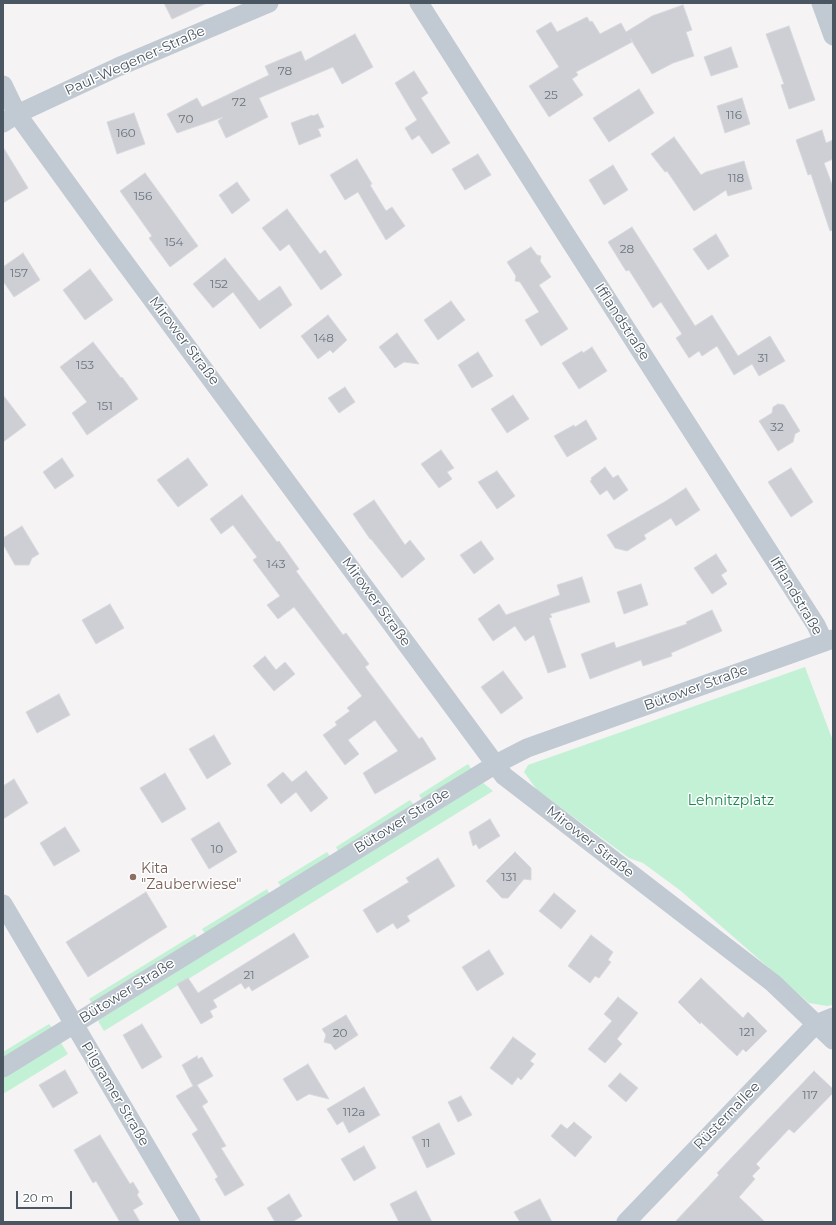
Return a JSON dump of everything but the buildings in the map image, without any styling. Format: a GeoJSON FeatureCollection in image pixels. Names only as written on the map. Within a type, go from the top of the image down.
{"type":"FeatureCollection","features":[{"type":"Feature","properties":{"kind":"street","name":"Paul-Wegener-Straße"},"geometry":{"type":"LineString","coordinates":[[10,118],[118,67],[269,3]]}},
{"type":"Feature","properties":{"kind":"street","name":"Ifflandstraße"},"geometry":{"type":"LineString","coordinates":[[419,3],[816,625],[828,641]]}},
{"type":"Feature","properties":{"kind":"street"},"geometry":{"type":"LineString","coordinates":[[821,3],[833,36]]}},
{"type":"Feature","properties":{"kind":"street","name":"Mirower Straße"},"geometry":{"type":"LineString","coordinates":[[3,85],[10,118],[111,244],[504,776],[773,983],[824,1020],[833,1040]]}},
{"type":"Feature","properties":{"kind":"street","name":"Bütower Straße"},"geometry":{"type":"LineString","coordinates":[[3,1068],[496,764],[527,748],[828,641]]}},
{"type":"Feature","properties":{"kind":"street","name":"Pilgramer Straße"},"geometry":{"type":"LineString","coordinates":[[3,904],[192,1222]]}},
{"type":"Feature","properties":{"kind":"street","name":"Rüsternallee"},"geometry":{"type":"LineString","coordinates":[[626,1222],[824,1020]]}},
{"type":"Feature","properties":{"kind":"green space","name":"Lehnitzplatz"},"geometry":{"type":"Polygon","coordinates":[[[805,667],[833,741],[833,1005],[827,1006],[809,1003],[681,891],[643,863],[629,858],[537,790],[524,772],[528,765],[805,667]]]}},
{"type":"Feature","properties":{"kind":"green space"},"geometry":{"type":"Polygon","coordinates":[[[468,764],[472,770],[423,801],[419,795],[468,764]]]}},
{"type":"Feature","properties":{"kind":"green space"},"geometry":{"type":"Polygon","coordinates":[[[482,782],[493,791],[104,1031],[98,1021],[100,1019],[482,782]]]}},
{"type":"Feature","properties":{"kind":"green space"},"geometry":{"type":"Polygon","coordinates":[[[410,800],[415,806],[339,853],[336,847],[410,800]]]}},
{"type":"Feature","properties":{"kind":"green space"},"geometry":{"type":"Polygon","coordinates":[[[327,852],[331,858],[282,888],[278,882],[327,852]]]}},
{"type":"Feature","properties":{"kind":"green space"},"geometry":{"type":"Polygon","coordinates":[[[267,889],[270,895],[206,935],[202,929],[267,889]]]}},
{"type":"Feature","properties":{"kind":"green space"},"geometry":{"type":"Polygon","coordinates":[[[195,934],[198,940],[93,1005],[89,999],[195,934]]]}},
{"type":"Feature","properties":{"kind":"green space"},"geometry":{"type":"Polygon","coordinates":[[[49,1024],[53,1029],[3,1061],[3,1052],[49,1024]]]}},
{"type":"Feature","properties":{"kind":"green space"},"geometry":{"type":"Polygon","coordinates":[[[61,1043],[68,1054],[3,1094],[3,1078],[61,1043]]]}},
{"type":"Feature","properties":{"kind":"place","name":"Kita \"Zauberwiese\""},"geometry":{"type":"Point","coordinates":[133,877]}}]}
